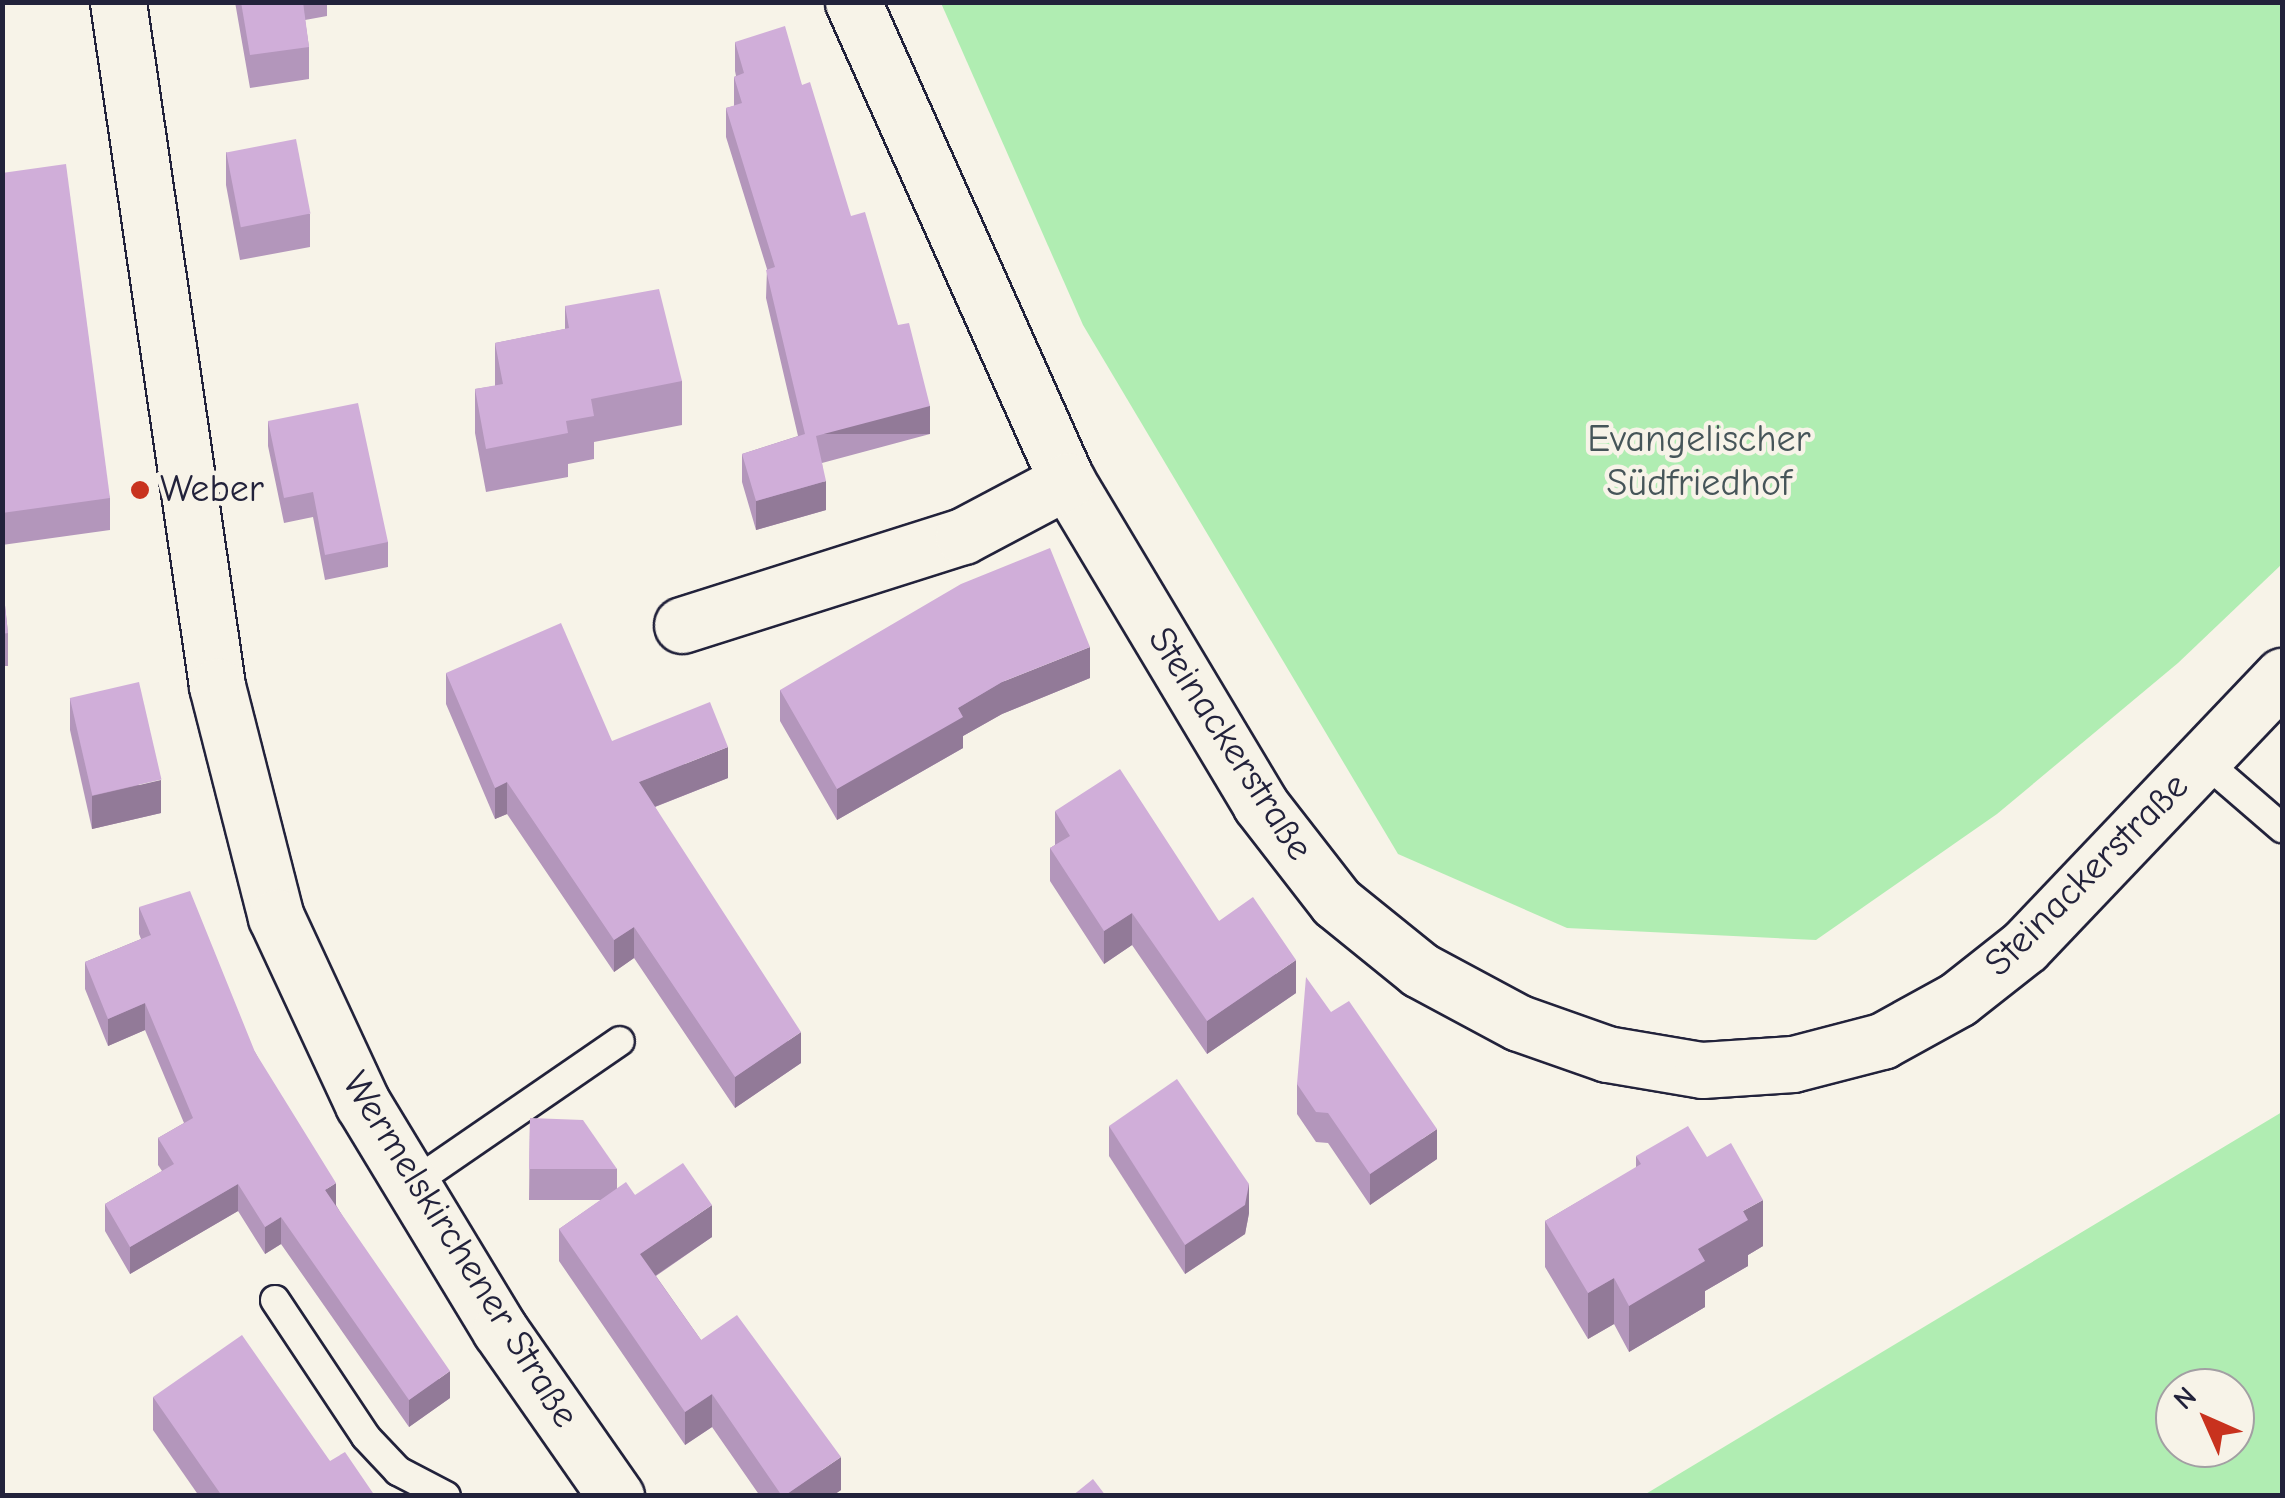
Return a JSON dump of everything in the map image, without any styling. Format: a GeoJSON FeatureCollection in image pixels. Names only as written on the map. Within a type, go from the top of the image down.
{"type":"FeatureCollection","features":[{"type":"Feature","properties":{"kind":"street","name":"Wermelskirchener Straße"},"geometry":{"type":"LineString","coordinates":[[118,2],[217,686],[242,798],[276,917],[363,1104],[500,1330],[616,1496]]}},
{"type":"Feature","properties":{"kind":"street","name":"Steinackerstraße"},"geometry":{"type":"LineString","coordinates":[[853,2],[1068,482],[1260,804],[1336,902],[1420,970],[1519,1023],[1607,1054],[1702,1070],[1793,1064],[1882,1040],[1958,999],[2025,946],[2282,676]]}},
{"type":"Feature","properties":{"kind":"street"},"geometry":{"type":"LineString","coordinates":[[682,625],[964,536],[1068,482]]}},
{"type":"Feature","properties":{"kind":"lane"},"geometry":{"type":"LineString","coordinates":[[2202,759],[2282,828]]}},
{"type":"Feature","properties":{"kind":"lane"},"geometry":{"type":"LineString","coordinates":[[412,1184],[620,1041]]}},
{"type":"Feature","properties":{"kind":"lane"},"geometry":{"type":"LineString","coordinates":[[276,1300],[366,1437],[398,1471],[446,1496]]}},
{"type":"Feature","properties":{"kind":"green space","name":"Evangelischer Südfriedhof"},"geometry":{"type":"Polygon","coordinates":[[[941,3],[2282,3],[2282,564],[2178,663],[1997,814],[1816,940],[1567,928],[1398,854],[1083,325],[941,3]]]}},
{"type":"Feature","properties":{"kind":"green space"},"geometry":{"type":"Polygon","coordinates":[[[2282,1112],[2282,1495],[1644,1495],[2282,1112]]]}},
{"type":"Feature","properties":{"kind":"building"},"geometry":{"type":"Polygon","coordinates":[[[241,2],[303,2],[309,47],[250,55],[241,2]]]}},
{"type":"Feature","properties":{"kind":"building"},"geometry":{"type":"Polygon","coordinates":[[[785,26],[802,85],[810,82],[851,216],[865,212],[898,325],[909,323],[930,406],[816,436],[826,481],[756,501],[742,454],[805,434],[766,270],[775,267],[726,108],[742,103],[734,77],[744,73],[735,42],[785,26]]]}},
{"type":"Feature","properties":{"kind":"building"},"geometry":{"type":"Polygon","coordinates":[[[296,139],[311,214],[241,227],[226,153],[296,139]]]}},
{"type":"Feature","properties":{"kind":"building"},"geometry":{"type":"Polygon","coordinates":[[[66,164],[110,498],[2,513],[2,173],[66,164]]]}},
{"type":"Feature","properties":{"kind":"building"},"geometry":{"type":"Polygon","coordinates":[[[659,289],[682,381],[591,399],[594,416],[566,421],[568,433],[486,449],[475,389],[503,384],[495,343],[569,328],[565,306],[659,289]]]}},
{"type":"Feature","properties":{"kind":"building"},"geometry":{"type":"Polygon","coordinates":[[[358,403],[388,542],[325,555],[313,492],[284,498],[268,421],[358,403]]]}},
{"type":"Feature","properties":{"kind":"building"},"geometry":{"type":"Polygon","coordinates":[[[1050,548],[1090,647],[1002,682],[958,708],[963,717],[837,789],[780,690],[961,584],[1050,548]]]}},
{"type":"Feature","properties":{"kind":"building"},"geometry":{"type":"Polygon","coordinates":[[[2,578],[8,633],[2,634],[2,578]]]}},
{"type":"Feature","properties":{"kind":"building"},"geometry":{"type":"Polygon","coordinates":[[[561,623],[612,741],[710,702],[728,747],[639,782],[801,1032],[735,1077],[634,927],[614,940],[507,782],[495,788],[446,673],[561,623]]]}},
{"type":"Feature","properties":{"kind":"building"},"geometry":{"type":"Polygon","coordinates":[[[139,682],[161,779],[92,795],[70,698],[139,682]]]}},
{"type":"Feature","properties":{"kind":"building"},"geometry":{"type":"Polygon","coordinates":[[[1120,769],[1219,921],[1253,897],[1296,960],[1207,1021],[1132,913],[1104,931],[1050,848],[1070,836],[1055,811],[1120,769]]]}},
{"type":"Feature","properties":{"kind":"building"},"geometry":{"type":"Polygon","coordinates":[[[190,891],[255,1052],[336,1183],[325,1190],[450,1371],[409,1400],[281,1217],[265,1227],[238,1184],[130,1247],[105,1204],[174,1164],[158,1138],[193,1118],[145,1003],[108,1019],[85,962],[151,935],[139,907],[190,891]]]}},
{"type":"Feature","properties":{"kind":"building"},"geometry":{"type":"Polygon","coordinates":[[[1306,977],[1331,1012],[1349,1001],[1437,1129],[1370,1174],[1328,1113],[1316,1112],[1297,1084],[1306,977]]]}},
{"type":"Feature","properties":{"kind":"building"},"geometry":{"type":"Polygon","coordinates":[[[1177,1079],[1249,1184],[1245,1205],[1185,1245],[1109,1126],[1177,1079]]]}},
{"type":"Feature","properties":{"kind":"building"},"geometry":{"type":"Polygon","coordinates":[[[530,1118],[583,1120],[617,1169],[529,1169],[530,1118]]]}},
{"type":"Feature","properties":{"kind":"building"},"geometry":{"type":"Polygon","coordinates":[[[1688,1126],[1707,1157],[1731,1143],[1763,1200],[1743,1211],[1748,1220],[1698,1249],[1705,1261],[1629,1306],[1614,1278],[1588,1293],[1545,1221],[1641,1164],[1636,1156],[1688,1126]]]}},
{"type":"Feature","properties":{"kind":"building"},"geometry":{"type":"Polygon","coordinates":[[[683,1163],[712,1205],[640,1254],[701,1340],[737,1315],[841,1457],[784,1496],[712,1394],[685,1412],[559,1229],[626,1182],[635,1195],[683,1163]]]}},
{"type":"Feature","properties":{"kind":"building"},"geometry":{"type":"Polygon","coordinates":[[[242,1335],[330,1461],[345,1452],[375,1496],[222,1496],[153,1397],[242,1335]]]}},
{"type":"Feature","properties":{"kind":"building"},"geometry":{"type":"Polygon","coordinates":[[[1093,1479],[1106,1496],[1072,1496],[1093,1479]]]}},
{"type":"Feature","properties":{"kind":"place","name":"Weber"},"geometry":{"type":"Point","coordinates":[140,490]}}]}
